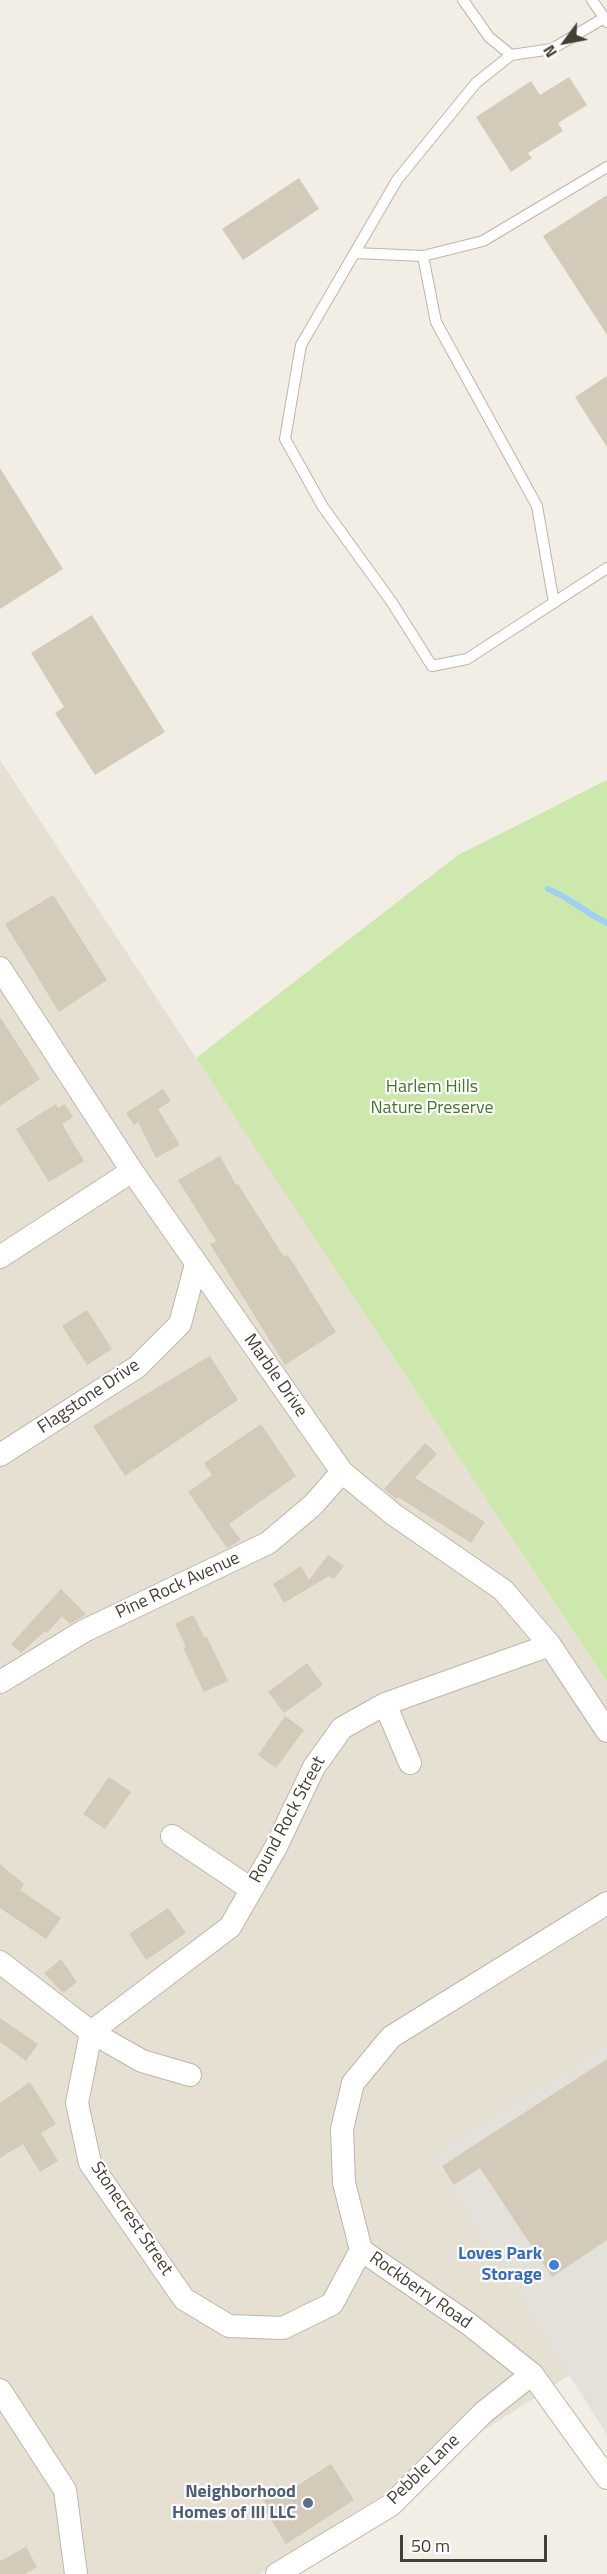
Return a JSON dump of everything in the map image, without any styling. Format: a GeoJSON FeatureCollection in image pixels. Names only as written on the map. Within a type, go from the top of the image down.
{"type":"FeatureCollection","features":[{"type":"Feature","properties":{"kind":"street","name":"Marble Drive"},"geometry":{"type":"LineString","coordinates":[[0,968],[132,1171],[342,1472],[393,1514],[503,1590],[550,1645],[607,1731]]}},
{"type":"Feature","properties":{"kind":"street"},"geometry":{"type":"LineString","coordinates":[[0,1257],[132,1171]]}},
{"type":"Feature","properties":{"kind":"street","name":"Flagstone Drive"},"geometry":{"type":"LineString","coordinates":[[0,1455],[137,1367],[180,1324],[196,1264]]}},
{"type":"Feature","properties":{"kind":"street","name":"Pine Rock Avenue"},"geometry":{"type":"LineString","coordinates":[[0,1682],[84,1631],[268,1543],[313,1505],[342,1472]]}},
{"type":"Feature","properties":{"kind":"street","name":"Round Rock Street"},"geometry":{"type":"LineString","coordinates":[[91,2031],[230,1927],[276,1847],[314,1767],[342,1728],[385,1704],[550,1645]]}},
{"type":"Feature","properties":{"kind":"street"},"geometry":{"type":"LineString","coordinates":[[385,1704],[410,1763]]}},
{"type":"Feature","properties":{"kind":"street"},"geometry":{"type":"LineString","coordinates":[[172,1836],[250,1889]]}},
{"type":"Feature","properties":{"kind":"street","name":"Rockberry Road"},"geometry":{"type":"LineString","coordinates":[[607,1903],[391,2037],[353,2083],[342,2129],[344,2183],[362,2250],[469,2324],[532,2374],[607,2478]]}},
{"type":"Feature","properties":{"kind":"street"},"geometry":{"type":"LineString","coordinates":[[0,1962],[91,2031],[142,2061],[190,2075]]}},
{"type":"Feature","properties":{"kind":"street","name":"Stonecrest Street"},"geometry":{"type":"LineString","coordinates":[[91,2031],[77,2103],[90,2163],[184,2299],[229,2326],[283,2328],[332,2304],[362,2250]]}},
{"type":"Feature","properties":{"kind":"street","name":"Pebble Lane"},"geometry":{"type":"LineString","coordinates":[[277,2574],[391,2505],[484,2412],[532,2374]]}},
{"type":"Feature","properties":{"kind":"street"},"geometry":{"type":"LineString","coordinates":[[0,2390],[65,2490],[76,2574]]}},
{"type":"Feature","properties":{"kind":"lane"},"geometry":{"type":"LineString","coordinates":[[463,0],[489,37],[511,55]]}},
{"type":"Feature","properties":{"kind":"lane"},"geometry":{"type":"LineString","coordinates":[[592,0],[606,20],[552,49],[511,55],[476,83],[397,180],[301,345],[285,438],[323,507],[391,601],[432,666],[467,659],[607,568]]}},
{"type":"Feature","properties":{"kind":"lane"},"geometry":{"type":"LineString","coordinates":[[355,253],[423,256],[483,241],[607,166]]}},
{"type":"Feature","properties":{"kind":"lane"},"geometry":{"type":"LineString","coordinates":[[423,256],[436,322],[537,506],[554,603]]}},
{"type":"Feature","properties":{"kind":"shaded area"},"geometry":{"type":"Polygon","coordinates":[[[0,760],[607,1682],[607,2046],[432,2155],[570,2375],[259,2574],[0,2574],[0,760]]]}},
{"type":"Feature","properties":{"kind":"shaded area","name":"Loves Park Storage"},"geometry":{"type":"Polygon","coordinates":[[[607,2046],[607,2435],[432,2155],[607,2046]]]}},
{"type":"Feature","properties":{"kind":"green space","name":"Harlem Hills Nature Preserve"},"geometry":{"type":"Polygon","coordinates":[[[607,780],[607,1682],[196,1058],[458,855],[607,780]]]}},
{"type":"Feature","properties":{"kind":"building"},"geometry":{"type":"Polygon","coordinates":[[[569,77],[587,105],[558,123],[563,131],[528,153],[532,158],[511,172],[476,117],[531,81],[540,95],[569,77]]]}},
{"type":"Feature","properties":{"kind":"building"},"geometry":{"type":"Polygon","coordinates":[[[299,178],[319,209],[243,260],[222,229],[299,178]]]}},
{"type":"Feature","properties":{"kind":"building"},"geometry":{"type":"Polygon","coordinates":[[[607,195],[607,335],[543,236],[607,195]]]}},
{"type":"Feature","properties":{"kind":"building"},"geometry":{"type":"Polygon","coordinates":[[[607,376],[607,447],[575,397],[607,376]]]}},
{"type":"Feature","properties":{"kind":"building"},"geometry":{"type":"Polygon","coordinates":[[[0,468],[63,569],[0,609],[0,468]]]}},
{"type":"Feature","properties":{"kind":"building"},"geometry":{"type":"Polygon","coordinates":[[[92,615],[165,732],[95,775],[55,713],[64,707],[31,653],[92,615]]]}},
{"type":"Feature","properties":{"kind":"building"},"geometry":{"type":"Polygon","coordinates":[[[53,895],[107,980],[59,1012],[5,924],[53,895]]]}},
{"type":"Feature","properties":{"kind":"building"},"geometry":{"type":"Polygon","coordinates":[[[0,1017],[40,1079],[0,1106],[0,1017]]]}},
{"type":"Feature","properties":{"kind":"building"},"geometry":{"type":"Polygon","coordinates":[[[163,1089],[171,1101],[158,1109],[180,1145],[156,1158],[138,1122],[134,1125],[126,1113],[163,1089]]]}},
{"type":"Feature","properties":{"kind":"building"},"geometry":{"type":"Polygon","coordinates":[[[56,1104],[58,1108],[65,1104],[73,1117],[62,1124],[84,1161],[49,1182],[16,1129],[56,1104]]]}},
{"type":"Feature","properties":{"kind":"building"},"geometry":{"type":"Polygon","coordinates":[[[220,1156],[236,1185],[238,1184],[284,1257],[288,1255],[336,1332],[285,1365],[210,1244],[216,1241],[178,1180],[220,1156]]]}},
{"type":"Feature","properties":{"kind":"building"},"geometry":{"type":"Polygon","coordinates":[[[87,1310],[112,1349],[87,1365],[62,1326],[87,1310]]]}},
{"type":"Feature","properties":{"kind":"building"},"geometry":{"type":"Polygon","coordinates":[[[210,1356],[238,1400],[125,1476],[93,1426],[210,1356]]]}},
{"type":"Feature","properties":{"kind":"building"},"geometry":{"type":"Polygon","coordinates":[[[261,1424],[296,1476],[229,1524],[241,1540],[227,1548],[188,1492],[212,1475],[204,1463],[261,1424]]]}},
{"type":"Feature","properties":{"kind":"building"},"geometry":{"type":"Polygon","coordinates":[[[425,1443],[437,1454],[415,1478],[485,1522],[471,1543],[398,1497],[396,1499],[384,1489],[425,1443]]]}},
{"type":"Feature","properties":{"kind":"building"},"geometry":{"type":"Polygon","coordinates":[[[328,1555],[344,1566],[334,1579],[329,1576],[284,1603],[273,1584],[301,1566],[309,1580],[328,1555]]]}},
{"type":"Feature","properties":{"kind":"building"},"geometry":{"type":"Polygon","coordinates":[[[61,1589],[86,1614],[70,1624],[62,1616],[47,1633],[45,1631],[21,1653],[11,1644],[61,1589]]]}},
{"type":"Feature","properties":{"kind":"building"},"geometry":{"type":"Polygon","coordinates":[[[193,1615],[205,1638],[207,1637],[228,1681],[204,1692],[183,1648],[186,1647],[175,1624],[193,1615]]]}},
{"type":"Feature","properties":{"kind":"building"},"geometry":{"type":"Polygon","coordinates":[[[307,1663],[323,1685],[284,1713],[268,1692],[307,1663]]]}},
{"type":"Feature","properties":{"kind":"building"},"geometry":{"type":"Polygon","coordinates":[[[285,1716],[304,1730],[276,1768],[258,1755],[285,1716]]]}},
{"type":"Feature","properties":{"kind":"building"},"geometry":{"type":"Polygon","coordinates":[[[109,1777],[131,1792],[105,1829],[83,1814],[109,1777]]]}},
{"type":"Feature","properties":{"kind":"building"},"geometry":{"type":"Polygon","coordinates":[[[0,1864],[24,1884],[20,1890],[61,1918],[46,1939],[0,1908],[0,1864]]]}},
{"type":"Feature","properties":{"kind":"building"},"geometry":{"type":"Polygon","coordinates":[[[168,1908],[186,1933],[146,1960],[129,1934],[168,1908]]]}},
{"type":"Feature","properties":{"kind":"building"},"geometry":{"type":"Polygon","coordinates":[[[61,1959],[77,1982],[63,1993],[44,1973],[61,1959]]]}},
{"type":"Feature","properties":{"kind":"building"},"geometry":{"type":"Polygon","coordinates":[[[0,2018],[38,2044],[26,2061],[0,2042],[0,2018]]]}},
{"type":"Feature","properties":{"kind":"building"},"geometry":{"type":"Polygon","coordinates":[[[607,2059],[607,2240],[552,2277],[480,2168],[454,2185],[442,2166],[607,2059]]]}},
{"type":"Feature","properties":{"kind":"building"},"geometry":{"type":"Polygon","coordinates":[[[30,2082],[56,2124],[41,2133],[58,2161],[40,2172],[23,2144],[0,2158],[0,2103],[30,2082]]]}},
{"type":"Feature","properties":{"kind":"building","name":"Neighborhood Homes of Ill LLC"},"geometry":{"type":"Polygon","coordinates":[[[331,2464],[354,2500],[286,2544],[264,2508],[267,2506],[261,2496],[278,2485],[284,2494],[331,2464]]]}},
{"type":"Feature","properties":{"kind":"building"},"geometry":{"type":"Polygon","coordinates":[[[26,2547],[37,2567],[25,2574],[0,2574],[0,2561],[26,2547]]]}},
{"type":"Feature","properties":{"kind":"waterway"},"geometry":{"type":"LineString","coordinates":[[548,889],[607,923]]}},
{"type":"Feature","properties":{"kind":"place","name":"Loves Park Storage"},"geometry":{"type":"Point","coordinates":[554,2265]}},
{"type":"Feature","properties":{"kind":"place","name":"Neighborhood Homes of Ill LLC"},"geometry":{"type":"Point","coordinates":[308,2503]}}]}
